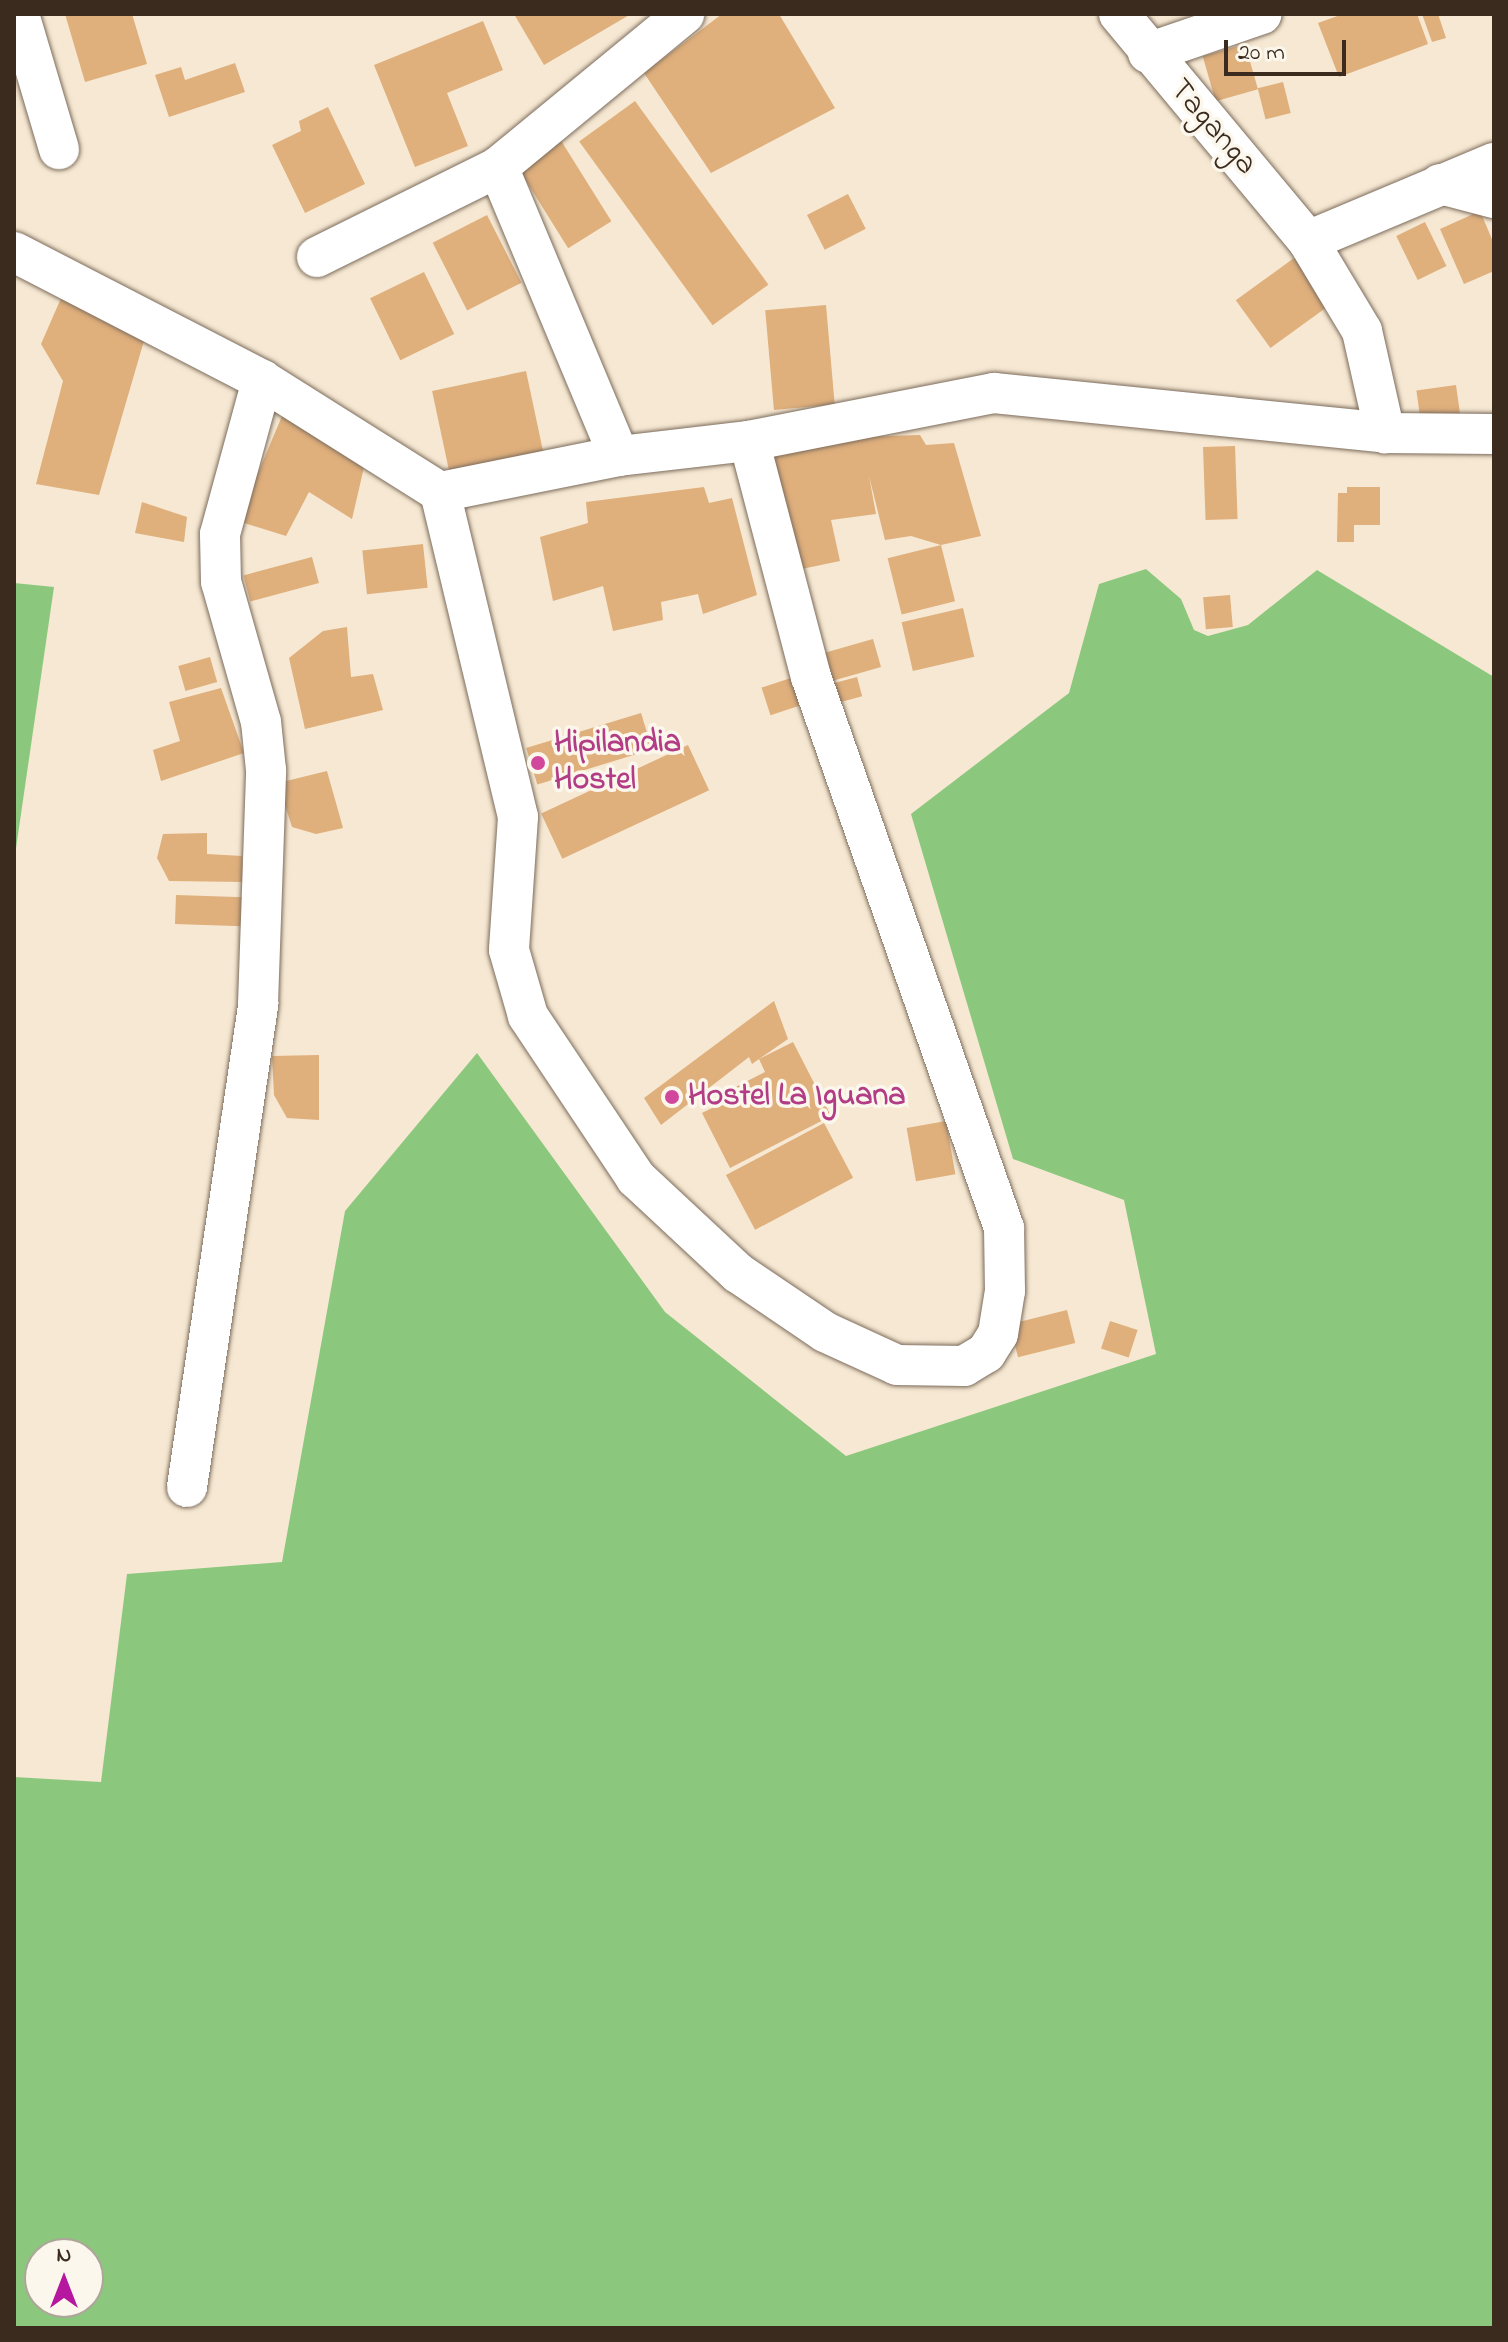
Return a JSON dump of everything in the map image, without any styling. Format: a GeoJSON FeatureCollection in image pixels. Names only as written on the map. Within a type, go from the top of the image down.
{"type":"FeatureCollection","features":[{"type":"Feature","properties":{"kind":"street"},"geometry":{"type":"LineString","coordinates":[[19,14],[59,149]]}},
{"type":"Feature","properties":{"kind":"street","name":"Taganga"},"geometry":{"type":"LineString","coordinates":[[1119,14],[1148,53],[1308,241],[1362,331],[1385,433]]}},
{"type":"Feature","properties":{"kind":"street"},"geometry":{"type":"LineString","coordinates":[[1148,53],[1262,14]]}},
{"type":"Feature","properties":{"kind":"street"},"geometry":{"type":"LineString","coordinates":[[317,257],[498,167],[663,22]]}},
{"type":"Feature","properties":{"kind":"street"},"geometry":{"type":"LineString","coordinates":[[1308,241],[1494,163]]}},
{"type":"Feature","properties":{"kind":"street"},"geometry":{"type":"LineString","coordinates":[[498,167],[619,456]]}},
{"type":"Feature","properties":{"kind":"street"},"geometry":{"type":"LineString","coordinates":[[1440,184],[1494,198]]}},
{"type":"Feature","properties":{"kind":"street"},"geometry":{"type":"LineString","coordinates":[[14,252],[262,380],[440,492],[619,456],[749,441],[994,393],[1385,433],[1494,434]]}},
{"type":"Feature","properties":{"kind":"street"},"geometry":{"type":"LineString","coordinates":[[187,1487],[258,1004],[266,770],[261,722],[221,582],[220,534],[262,380]]}},
{"type":"Feature","properties":{"kind":"street"},"geometry":{"type":"LineString","coordinates":[[440,492],[518,817],[509,950],[528,1016],[636,1178],[738,1273],[825,1332],[897,1365],[964,1366],[986,1353],[998,1334],[1005,1291],[1004,1228],[811,677],[749,441]]}},
{"type":"Feature","properties":{"kind":"green space"},"geometry":{"type":"Polygon","coordinates":[[[1146,569],[1181,599],[1194,630],[1208,636],[1248,625],[1317,570],[1494,677],[1494,2328],[14,2328],[14,1777],[101,1782],[127,1574],[282,1562],[345,1211],[477,1053],[665,1312],[846,1456],[1156,1354],[1124,1200],[1013,1159],[911,814],[1069,693],[1099,584],[1146,569]]]}},
{"type":"Feature","properties":{"kind":"green space"},"geometry":{"type":"Polygon","coordinates":[[[14,583],[54,587],[14,862],[14,583]]]}},
{"type":"Feature","properties":{"kind":"building"},"geometry":{"type":"Polygon","coordinates":[[[65,14],[132,14],[147,64],[85,82],[65,14]]]}},
{"type":"Feature","properties":{"kind":"building"},"geometry":{"type":"Polygon","coordinates":[[[514,14],[631,14],[544,65],[514,14]]]}},
{"type":"Feature","properties":{"kind":"building"},"geometry":{"type":"Polygon","coordinates":[[[722,14],[779,14],[835,108],[711,173],[644,73],[722,14]]]}},
{"type":"Feature","properties":{"kind":"building"},"geometry":{"type":"Polygon","coordinates":[[[1343,14],[1417,14],[1428,44],[1339,77],[1318,23],[1343,14]]]}},
{"type":"Feature","properties":{"kind":"building"},"geometry":{"type":"Polygon","coordinates":[[[1422,14],[1438,14],[1446,38],[1432,42],[1422,14]]]}},
{"type":"Feature","properties":{"kind":"building"},"geometry":{"type":"Polygon","coordinates":[[[483,21],[503,70],[447,93],[468,146],[415,167],[374,65],[483,21]]]}},
{"type":"Feature","properties":{"kind":"building"},"geometry":{"type":"Polygon","coordinates":[[[1245,44],[1258,89],[1216,101],[1203,56],[1245,44]]]}},
{"type":"Feature","properties":{"kind":"building"},"geometry":{"type":"Polygon","coordinates":[[[235,63],[245,92],[169,117],[155,75],[181,67],[185,80],[235,63]]]}},
{"type":"Feature","properties":{"kind":"building"},"geometry":{"type":"Polygon","coordinates":[[[1283,82],[1291,113],[1266,119],[1258,88],[1283,82]]]}},
{"type":"Feature","properties":{"kind":"building"},"geometry":{"type":"Polygon","coordinates":[[[635,101],[768,285],[713,325],[579,142],[635,101]]]}},
{"type":"Feature","properties":{"kind":"building"},"geometry":{"type":"Polygon","coordinates":[[[328,107],[365,184],[305,213],[272,145],[301,131],[299,121],[328,107]]]}},
{"type":"Feature","properties":{"kind":"building"},"geometry":{"type":"Polygon","coordinates":[[[560,139],[611,221],[568,248],[517,166],[560,139]]]}},
{"type":"Feature","properties":{"kind":"building"},"geometry":{"type":"Polygon","coordinates":[[[848,194],[866,229],[825,250],[807,215],[848,194]]]}},
{"type":"Feature","properties":{"kind":"building"},"geometry":{"type":"Polygon","coordinates":[[[1480,211],[1494,244],[1494,271],[1464,284],[1440,229],[1480,211]]]}},
{"type":"Feature","properties":{"kind":"building"},"geometry":{"type":"Polygon","coordinates":[[[487,215],[522,283],[467,310],[433,243],[487,215]]]}},
{"type":"Feature","properties":{"kind":"building"},"geometry":{"type":"Polygon","coordinates":[[[1425,222],[1446,266],[1418,280],[1396,236],[1425,222]]]}},
{"type":"Feature","properties":{"kind":"building"},"geometry":{"type":"Polygon","coordinates":[[[1294,258],[1329,306],[1270,348],[1236,300],[1294,258]]]}},
{"type":"Feature","properties":{"kind":"building"},"geometry":{"type":"Polygon","coordinates":[[[424,272],[454,334],[400,360],[370,298],[424,272]]]}},
{"type":"Feature","properties":{"kind":"building"},"geometry":{"type":"Polygon","coordinates":[[[62,296],[148,327],[99,495],[36,484],[63,381],[41,344],[62,296]]]}},
{"type":"Feature","properties":{"kind":"building"},"geometry":{"type":"Polygon","coordinates":[[[826,305],[835,405],[774,410],[765,310],[826,305]]]}},
{"type":"Feature","properties":{"kind":"building"},"geometry":{"type":"Polygon","coordinates":[[[526,371],[545,461],[451,481],[432,391],[526,371]]]}},
{"type":"Feature","properties":{"kind":"building"},"geometry":{"type":"Polygon","coordinates":[[[1456,385],[1460,414],[1420,419],[1416,391],[1456,385]]]}},
{"type":"Feature","properties":{"kind":"building"},"geometry":{"type":"Polygon","coordinates":[[[282,416],[365,463],[352,519],[309,492],[286,536],[238,521],[282,416]]]}},
{"type":"Feature","properties":{"kind":"building"},"geometry":{"type":"Polygon","coordinates":[[[920,435],[926,445],[954,443],[981,536],[941,545],[911,536],[885,540],[869,476],[876,514],[831,520],[840,561],[797,570],[773,457],[859,437],[920,435]]]}},
{"type":"Feature","properties":{"kind":"building"},"geometry":{"type":"Polygon","coordinates":[[[1235,446],[1238,519],[1206,520],[1203,447],[1235,446]]]}},
{"type":"Feature","properties":{"kind":"building"},"geometry":{"type":"Polygon","coordinates":[[[704,487],[709,503],[732,498],[757,595],[703,614],[698,594],[661,602],[663,620],[613,631],[603,586],[553,601],[540,537],[588,523],[586,502],[704,487]]]}},
{"type":"Feature","properties":{"kind":"building"},"geometry":{"type":"Polygon","coordinates":[[[1347,487],[1380,487],[1380,525],[1354,525],[1354,542],[1337,542],[1338,493],[1347,493],[1347,487]]]}},
{"type":"Feature","properties":{"kind":"building"},"geometry":{"type":"Polygon","coordinates":[[[142,502],[187,517],[184,542],[135,533],[142,502]]]}},
{"type":"Feature","properties":{"kind":"building"},"geometry":{"type":"Polygon","coordinates":[[[423,544],[428,588],[367,594],[362,550],[423,544]]]}},
{"type":"Feature","properties":{"kind":"building"},"geometry":{"type":"Polygon","coordinates":[[[941,545],[955,601],[902,615],[888,558],[941,545]]]}},
{"type":"Feature","properties":{"kind":"building"},"geometry":{"type":"Polygon","coordinates":[[[312,557],[319,583],[250,601],[243,575],[312,557]]]}},
{"type":"Feature","properties":{"kind":"building"},"geometry":{"type":"Polygon","coordinates":[[[1230,595],[1233,627],[1206,629],[1203,597],[1230,595]]]}},
{"type":"Feature","properties":{"kind":"building"},"geometry":{"type":"Polygon","coordinates":[[[963,608],[974,657],[913,671],[902,622],[963,608]]]}},
{"type":"Feature","properties":{"kind":"building"},"geometry":{"type":"Polygon","coordinates":[[[347,627],[351,677],[373,674],[383,710],[305,729],[289,658],[323,631],[347,627]]]}},
{"type":"Feature","properties":{"kind":"building"},"geometry":{"type":"Polygon","coordinates":[[[873,639],[881,667],[832,681],[824,653],[873,639]]]}},
{"type":"Feature","properties":{"kind":"building"},"geometry":{"type":"Polygon","coordinates":[[[210,657],[217,682],[185,691],[178,666],[210,657]]]}},
{"type":"Feature","properties":{"kind":"building"},"geometry":{"type":"Polygon","coordinates":[[[857,677],[862,696],[827,706],[822,686],[857,677]]]}},
{"type":"Feature","properties":{"kind":"building"},"geometry":{"type":"Polygon","coordinates":[[[791,678],[800,706],[770,715],[762,688],[791,678]]]}},
{"type":"Feature","properties":{"kind":"building"},"geometry":{"type":"Polygon","coordinates":[[[221,688],[244,753],[161,781],[153,750],[180,741],[169,702],[221,688]]]}},
{"type":"Feature","properties":{"kind":"building"},"geometry":{"type":"Polygon","coordinates":[[[641,713],[652,749],[537,784],[526,748],[641,713]]]}},
{"type":"Feature","properties":{"kind":"building"},"geometry":{"type":"Polygon","coordinates":[[[688,745],[709,790],[562,859],[541,813],[688,745]]]}},
{"type":"Feature","properties":{"kind":"building"},"geometry":{"type":"Polygon","coordinates":[[[327,771],[343,828],[316,834],[292,827],[278,783],[327,771]]]}},
{"type":"Feature","properties":{"kind":"building"},"geometry":{"type":"Polygon","coordinates":[[[207,833],[207,854],[242,856],[244,882],[169,881],[157,858],[163,834],[207,833]]]}},
{"type":"Feature","properties":{"kind":"building"},"geometry":{"type":"Polygon","coordinates":[[[176,895],[244,897],[243,926],[175,924],[176,895]]]}},
{"type":"Feature","properties":{"kind":"building"},"geometry":{"type":"Polygon","coordinates":[[[774,1001],[788,1039],[752,1064],[749,1057],[661,1125],[644,1098],[774,1001]]]}},
{"type":"Feature","properties":{"kind":"building"},"geometry":{"type":"Polygon","coordinates":[[[793,1042],[831,1116],[730,1168],[702,1113],[726,1101],[722,1094],[765,1072],[759,1059],[793,1042]]]}},
{"type":"Feature","properties":{"kind":"building"},"geometry":{"type":"Polygon","coordinates":[[[319,1055],[319,1120],[287,1118],[274,1095],[272,1056],[319,1055]]]}},
{"type":"Feature","properties":{"kind":"building"},"geometry":{"type":"Polygon","coordinates":[[[946,1121],[955,1174],[916,1181],[907,1128],[946,1121]]]}},
{"type":"Feature","properties":{"kind":"building"},"geometry":{"type":"Polygon","coordinates":[[[824,1123],[853,1178],[755,1230],[726,1175],[824,1123]]]}},
{"type":"Feature","properties":{"kind":"building"},"geometry":{"type":"Polygon","coordinates":[[[1067,1310],[1075,1343],[1018,1357],[1010,1324],[1067,1310]]]}},
{"type":"Feature","properties":{"kind":"building"},"geometry":{"type":"Polygon","coordinates":[[[1110,1321],[1138,1330],[1129,1358],[1101,1349],[1110,1321]]]}},
{"type":"Feature","properties":{"kind":"place","name":"Hipilandia Hostel"},"geometry":{"type":"Point","coordinates":[538,763]}},
{"type":"Feature","properties":{"kind":"place","name":"Hostel La Iguana"},"geometry":{"type":"Point","coordinates":[672,1097]}}]}
